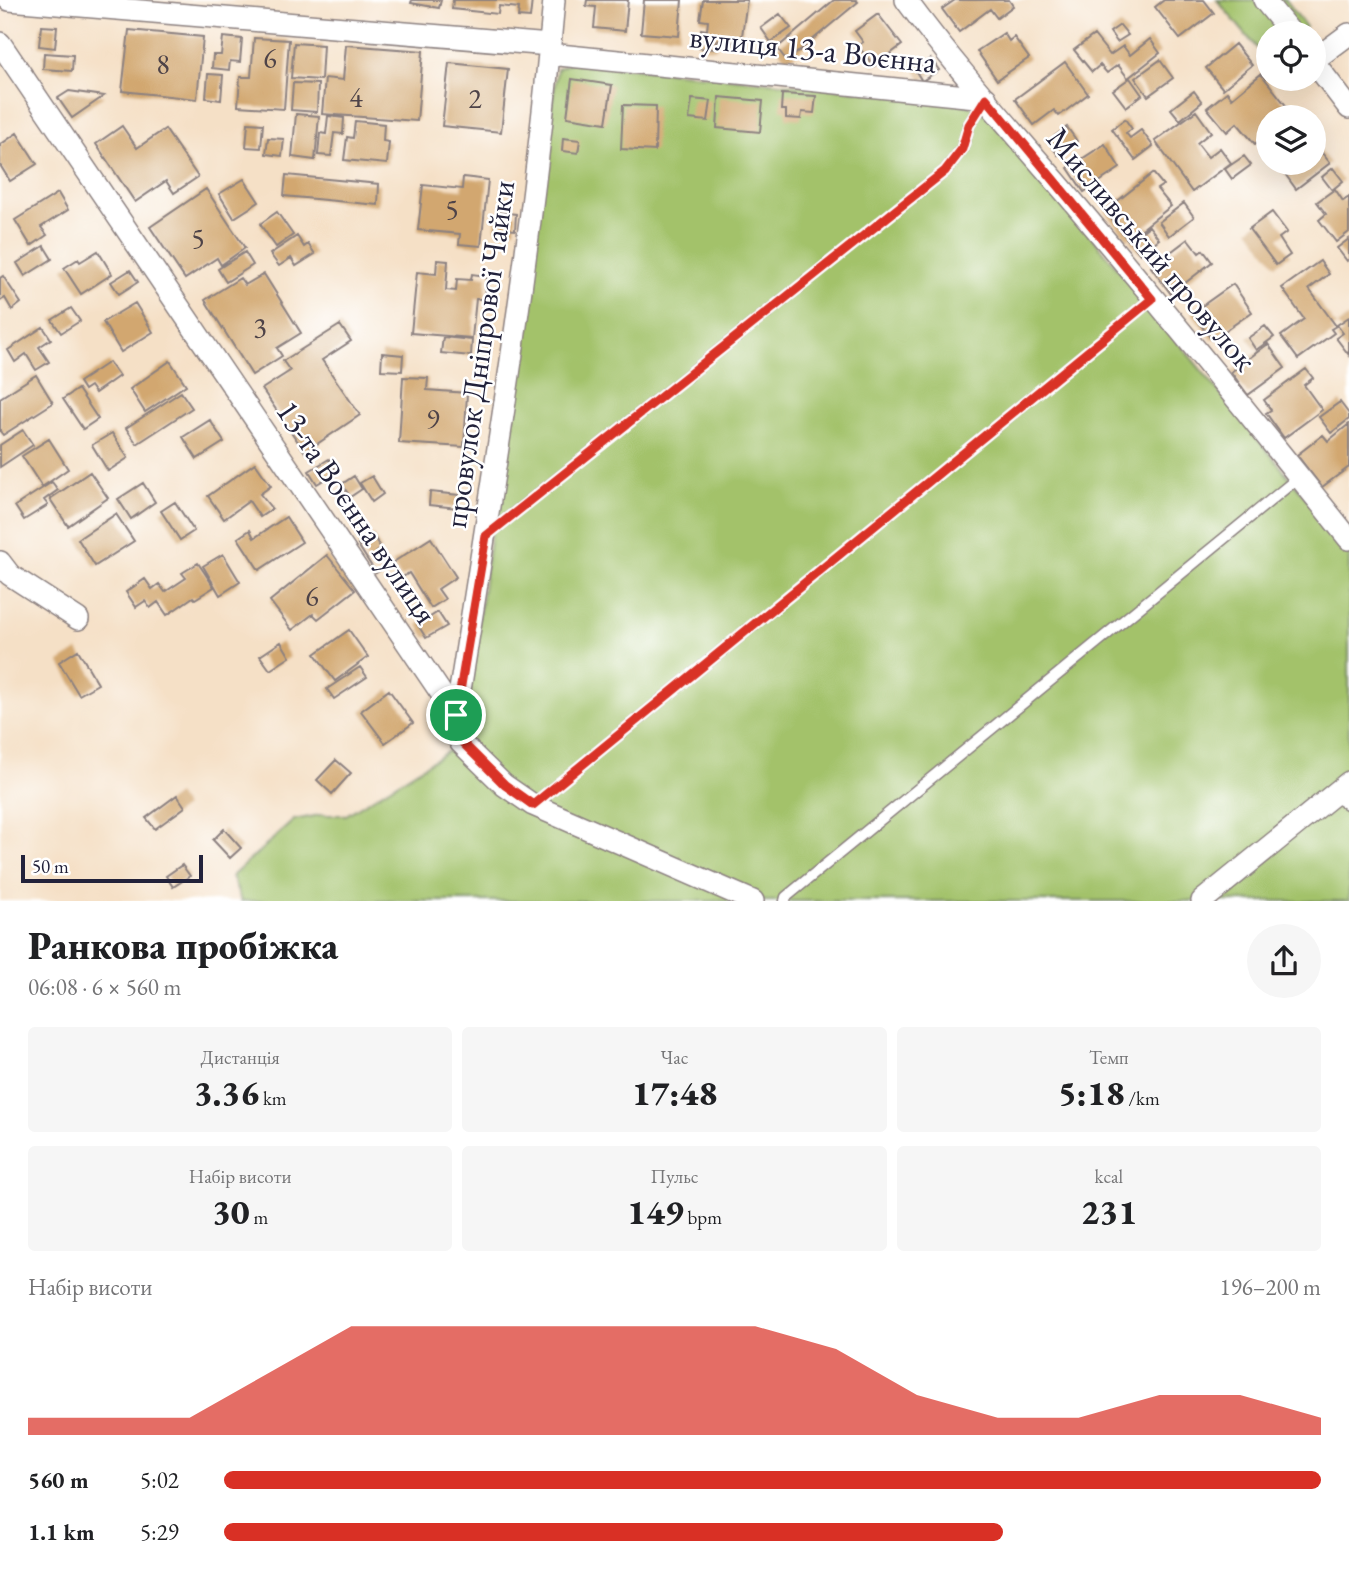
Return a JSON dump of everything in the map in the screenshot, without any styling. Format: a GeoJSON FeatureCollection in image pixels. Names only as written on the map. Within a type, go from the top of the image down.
{"type":"FeatureCollection","features":[{"type":"Feature","properties":{"kind":"street","name":"вулиця 13-а Воєнна"},"geometry":{"type":"LineString","coordinates":[[9,0],[550,50],[986,98]]}},
{"type":"Feature","properties":{"kind":"street","name":"провулок Дніпрової Чайки"},"geometry":{"type":"LineString","coordinates":[[456,715],[513,356],[554,0]]}},
{"type":"Feature","properties":{"kind":"street","name":"Мисливський провулок"},"geometry":{"type":"LineString","coordinates":[[906,0],[948,57],[986,98],[1349,539]]}},
{"type":"Feature","properties":{"kind":"street"},"geometry":{"type":"LineString","coordinates":[[1264,0],[1281,21]]}},
{"type":"Feature","properties":{"kind":"street"},"geometry":{"type":"LineString","coordinates":[[1326,52],[1349,34]]}},
{"type":"Feature","properties":{"kind":"street","name":"13-та Воєнна вулиця"},"geometry":{"type":"LineString","coordinates":[[0,43],[456,715],[461,743],[505,785],[533,805],[753,901]]}},
{"type":"Feature","properties":{"kind":"street"},"geometry":{"type":"LineString","coordinates":[[1326,77],[1349,108]]}},
{"type":"Feature","properties":{"kind":"street"},"geometry":{"type":"LineString","coordinates":[[0,562],[10,575],[78,618]]}},
{"type":"Feature","properties":{"kind":"street"},"geometry":{"type":"LineString","coordinates":[[1202,901],[1344,794]]}},
{"type":"Feature","properties":{"kind":"lane"},"geometry":{"type":"LineString","coordinates":[[486,536],[945,171],[962,149],[969,125],[986,98]]}},
{"type":"Feature","properties":{"kind":"lane"},"geometry":{"type":"LineString","coordinates":[[533,805],[1152,299]]}},
{"type":"Feature","properties":{"kind":"lane"},"geometry":{"type":"LineString","coordinates":[[785,901],[786,897],[1300,477]]}},
{"type":"Feature","properties":{"kind":"green space"},"geometry":{"type":"Polygon","coordinates":[[[1217,0],[1286,0],[1302,21],[1256,21],[1256,47],[1217,0]]]}},
{"type":"Feature","properties":{"kind":"green space"},"geometry":{"type":"Polygon","coordinates":[[[572,62],[959,101],[995,119],[1349,550],[1349,901],[241,901],[232,876],[294,820],[320,815],[346,815],[461,743],[557,69],[572,62]]]}},
{"type":"Feature","properties":{"kind":"building"},"geometry":{"type":"Polygon","coordinates":[[[412,0],[441,0],[439,8],[411,3],[412,0]]]}},
{"type":"Feature","properties":{"kind":"building"},"geometry":{"type":"Polygon","coordinates":[[[453,0],[532,0],[530,18],[518,17],[519,8],[499,6],[498,14],[452,9],[453,0]]]}},
{"type":"Feature","properties":{"kind":"building"},"geometry":{"type":"Polygon","coordinates":[[[587,0],[628,0],[625,31],[594,28],[596,7],[586,6],[587,0]]]}},
{"type":"Feature","properties":{"kind":"building"},"geometry":{"type":"Polygon","coordinates":[[[644,0],[682,0],[679,36],[641,33],[644,0]]]}},
{"type":"Feature","properties":{"kind":"building"},"geometry":{"type":"Polygon","coordinates":[[[703,0],[747,0],[741,43],[717,40],[716,49],[699,48],[701,29],[707,30],[708,21],[700,20],[703,0]]]}},
{"type":"Feature","properties":{"kind":"building"},"geometry":{"type":"Polygon","coordinates":[[[834,0],[858,2],[787,61],[777,48],[834,0]]]}},
{"type":"Feature","properties":{"kind":"building"},"geometry":{"type":"Polygon","coordinates":[[[955,0],[1009,0],[1013,6],[997,18],[990,9],[959,32],[942,9],[955,0]]]}},
{"type":"Feature","properties":{"kind":"building"},"geometry":{"type":"Polygon","coordinates":[[[1164,0],[1204,0],[1214,13],[1180,39],[1155,7],[1164,0]]]}},
{"type":"Feature","properties":{"kind":"building"},"geometry":{"type":"Polygon","coordinates":[[[780,14],[791,28],[771,42],[761,28],[780,14]]]}},
{"type":"Feature","properties":{"kind":"building"},"geometry":{"type":"Polygon","coordinates":[[[878,14],[902,45],[874,66],[858,46],[863,42],[855,31],[878,14]]]}},
{"type":"Feature","properties":{"kind":"building"},"geometry":{"type":"Polygon","coordinates":[[[1120,25],[1128,35],[1117,42],[1110,32],[1120,25]]]}},
{"type":"Feature","properties":{"kind":"building"},"geometry":{"type":"Polygon","coordinates":[[[41,26],[57,27],[55,48],[39,46],[41,26]]]}},
{"type":"Feature","properties":{"kind":"building"},"geometry":{"type":"Polygon","coordinates":[[[129,30],[203,37],[197,99],[122,91],[129,30]]]}},
{"type":"Feature","properties":{"kind":"building"},"geometry":{"type":"Polygon","coordinates":[[[1004,33],[1009,41],[1014,37],[1029,58],[997,80],[977,51],[1004,33]]]}},
{"type":"Feature","properties":{"kind":"building"},"geometry":{"type":"Polygon","coordinates":[[[1094,35],[1110,55],[1123,46],[1130,55],[1150,39],[1160,53],[1128,78],[1118,65],[1107,73],[1100,65],[1092,72],[1074,50],[1094,35]]]}},
{"type":"Feature","properties":{"kind":"building"},"geometry":{"type":"Polygon","coordinates":[[[223,37],[242,39],[240,62],[230,61],[229,70],[212,68],[213,55],[221,55],[223,37]]]}},
{"type":"Feature","properties":{"kind":"building"},"geometry":{"type":"Polygon","coordinates":[[[254,38],[289,40],[284,109],[238,106],[240,77],[251,77],[254,38]]]}},
{"type":"Feature","properties":{"kind":"building"},"geometry":{"type":"Polygon","coordinates":[[[294,43],[323,45],[321,80],[291,78],[294,43]]]}},
{"type":"Feature","properties":{"kind":"building"},"geometry":{"type":"Polygon","coordinates":[[[1235,44],[1252,65],[1223,89],[1206,68],[1235,44]]]}},
{"type":"Feature","properties":{"kind":"building"},"geometry":{"type":"Polygon","coordinates":[[[346,45],[423,51],[417,121],[322,114],[325,78],[343,80],[346,45]]]}},
{"type":"Feature","properties":{"kind":"building"},"geometry":{"type":"Polygon","coordinates":[[[44,53],[73,55],[72,71],[43,69],[44,53]]]}},
{"type":"Feature","properties":{"kind":"building"},"geometry":{"type":"Polygon","coordinates":[[[931,59],[939,70],[922,81],[915,70],[931,59]]]}},
{"type":"Feature","properties":{"kind":"building"},"geometry":{"type":"Polygon","coordinates":[[[1160,60],[1173,78],[1148,96],[1135,78],[1160,60]]]}},
{"type":"Feature","properties":{"kind":"building"},"geometry":{"type":"Polygon","coordinates":[[[1065,62],[1088,94],[1059,116],[1054,110],[1034,125],[1015,99],[1065,62]]]}},
{"type":"Feature","properties":{"kind":"building"},"geometry":{"type":"Polygon","coordinates":[[[449,63],[508,69],[501,132],[442,126],[449,63]]]}},
{"type":"Feature","properties":{"kind":"building"},"geometry":{"type":"Polygon","coordinates":[[[208,74],[223,75],[221,100],[206,98],[208,74]]]}},
{"type":"Feature","properties":{"kind":"building"},"geometry":{"type":"Polygon","coordinates":[[[1130,78],[1142,95],[1126,107],[1113,90],[1130,78]]]}},
{"type":"Feature","properties":{"kind":"building"},"geometry":{"type":"Polygon","coordinates":[[[1256,78],[1256,91],[1275,91],[1286,105],[1256,105],[1255,144],[1237,123],[1227,132],[1207,108],[1227,92],[1232,98],[1256,78]]]}},
{"type":"Feature","properties":{"kind":"building"},"geometry":{"type":"Polygon","coordinates":[[[572,79],[612,85],[606,123],[567,117],[572,79]]]}},
{"type":"Feature","properties":{"kind":"building"},"geometry":{"type":"Polygon","coordinates":[[[293,83],[318,84],[317,112],[291,110],[293,83]]]}},
{"type":"Feature","properties":{"kind":"building"},"geometry":{"type":"Polygon","coordinates":[[[69,91],[104,96],[72,118],[58,98],[69,91]]]}},
{"type":"Feature","properties":{"kind":"building"},"geometry":{"type":"Polygon","coordinates":[[[1194,91],[1202,102],[1180,120],[1171,109],[1194,91]]]}},
{"type":"Feature","properties":{"kind":"building"},"geometry":{"type":"Polygon","coordinates":[[[782,94],[816,96],[814,113],[802,112],[801,119],[786,118],[786,110],[781,110],[782,94]]]}},
{"type":"Feature","properties":{"kind":"building"},"geometry":{"type":"Polygon","coordinates":[[[719,97],[763,101],[760,132],[717,128],[719,97]]]}},
{"type":"Feature","properties":{"kind":"building"},"geometry":{"type":"Polygon","coordinates":[[[692,99],[711,101],[708,121],[689,119],[692,99]]]}},
{"type":"Feature","properties":{"kind":"building"},"geometry":{"type":"Polygon","coordinates":[[[623,105],[656,106],[655,151],[621,149],[623,105]]]}},
{"type":"Feature","properties":{"kind":"building"},"geometry":{"type":"Polygon","coordinates":[[[1196,111],[1211,132],[1197,143],[1208,157],[1220,148],[1231,163],[1192,192],[1155,141],[1196,111]]]}},
{"type":"Feature","properties":{"kind":"building"},"geometry":{"type":"Polygon","coordinates":[[[296,114],[319,116],[315,160],[292,157],[296,114]]]}},
{"type":"Feature","properties":{"kind":"building"},"geometry":{"type":"Polygon","coordinates":[[[328,116],[344,118],[343,134],[334,133],[331,156],[318,155],[320,133],[326,134],[328,116]]]}},
{"type":"Feature","properties":{"kind":"building"},"geometry":{"type":"Polygon","coordinates":[[[1125,119],[1132,129],[1126,133],[1130,138],[1141,130],[1153,146],[1135,160],[1112,129],[1125,119]]]}},
{"type":"Feature","properties":{"kind":"building"},"geometry":{"type":"Polygon","coordinates":[[[355,121],[384,124],[383,141],[389,142],[387,164],[344,160],[347,137],[353,138],[355,121]]]}},
{"type":"Feature","properties":{"kind":"building"},"geometry":{"type":"Polygon","coordinates":[[[248,123],[263,124],[261,148],[246,147],[248,123]]]}},
{"type":"Feature","properties":{"kind":"building"},"geometry":{"type":"Polygon","coordinates":[[[122,126],[137,148],[165,129],[198,177],[174,193],[166,181],[135,202],[96,144],[122,126]]]}},
{"type":"Feature","properties":{"kind":"building"},"geometry":{"type":"Polygon","coordinates":[[[1067,127],[1077,141],[1058,155],[1048,141],[1067,127]]]}},
{"type":"Feature","properties":{"kind":"building"},"geometry":{"type":"Polygon","coordinates":[[[17,133],[37,164],[10,181],[0,165],[0,145],[17,133]]]}},
{"type":"Feature","properties":{"kind":"building"},"geometry":{"type":"Polygon","coordinates":[[[268,138],[284,139],[282,156],[266,154],[268,138]]]}},
{"type":"Feature","properties":{"kind":"building"},"geometry":{"type":"Polygon","coordinates":[[[563,138],[580,140],[578,153],[562,151],[563,138]]]}},
{"type":"Feature","properties":{"kind":"building"},"geometry":{"type":"Polygon","coordinates":[[[1105,144],[1120,168],[1084,192],[1068,168],[1105,144]]]}},
{"type":"Feature","properties":{"kind":"building"},"geometry":{"type":"Polygon","coordinates":[[[1244,156],[1251,165],[1232,179],[1225,169],[1244,156]]]}},
{"type":"Feature","properties":{"kind":"building"},"geometry":{"type":"Polygon","coordinates":[[[1333,168],[1343,181],[1332,190],[1322,177],[1333,168]]]}},
{"type":"Feature","properties":{"kind":"building"},"geometry":{"type":"Polygon","coordinates":[[[1153,173],[1163,185],[1157,189],[1171,206],[1128,240],[1105,211],[1153,173]]]}},
{"type":"Feature","properties":{"kind":"building"},"geometry":{"type":"Polygon","coordinates":[[[286,175],[379,184],[378,205],[284,196],[286,175]]]}},
{"type":"Feature","properties":{"kind":"building"},"geometry":{"type":"Polygon","coordinates":[[[1286,175],[1314,175],[1296,189],[1286,175]]]}},
{"type":"Feature","properties":{"kind":"building"},"geometry":{"type":"Polygon","coordinates":[[[463,177],[488,180],[481,246],[459,244],[460,234],[418,230],[423,185],[462,189],[463,177]]]}},
{"type":"Feature","properties":{"kind":"building"},"geometry":{"type":"Polygon","coordinates":[[[244,179],[259,202],[234,218],[219,194],[244,179]]]}},
{"type":"Feature","properties":{"kind":"building"},"geometry":{"type":"Polygon","coordinates":[[[206,189],[245,248],[221,265],[217,258],[185,279],[150,227],[206,189]]]}},
{"type":"Feature","properties":{"kind":"building"},"geometry":{"type":"Polygon","coordinates":[[[1335,189],[1343,201],[1349,197],[1349,232],[1336,242],[1319,220],[1326,214],[1317,202],[1335,189]]]}},
{"type":"Feature","properties":{"kind":"building"},"geometry":{"type":"Polygon","coordinates":[[[58,193],[68,210],[41,227],[47,235],[31,246],[15,220],[58,193]]]}},
{"type":"Feature","properties":{"kind":"building"},"geometry":{"type":"Polygon","coordinates":[[[1184,203],[1194,217],[1169,236],[1159,222],[1184,203]]]}},
{"type":"Feature","properties":{"kind":"building"},"geometry":{"type":"Polygon","coordinates":[[[277,212],[293,235],[276,247],[260,224],[277,212]]]}},
{"type":"Feature","properties":{"kind":"building"},"geometry":{"type":"Polygon","coordinates":[[[497,212],[516,214],[515,230],[495,228],[497,212]]]}},
{"type":"Feature","properties":{"kind":"building"},"geometry":{"type":"Polygon","coordinates":[[[1272,212],[1287,232],[1279,238],[1290,255],[1276,265],[1249,229],[1272,212]]]}},
{"type":"Feature","properties":{"kind":"building"},"geometry":{"type":"Polygon","coordinates":[[[1149,226],[1159,239],[1140,254],[1130,241],[1149,226]]]}},
{"type":"Feature","properties":{"kind":"building"},"geometry":{"type":"Polygon","coordinates":[[[297,236],[304,247],[308,244],[315,254],[296,266],[291,258],[279,266],[270,254],[297,236]]]}},
{"type":"Feature","properties":{"kind":"building"},"geometry":{"type":"Polygon","coordinates":[[[1188,239],[1199,253],[1203,250],[1212,262],[1171,294],[1151,267],[1188,239]]]}},
{"type":"Feature","properties":{"kind":"building"},"geometry":{"type":"Polygon","coordinates":[[[1349,239],[1349,259],[1347,261],[1337,248],[1349,239]]]}},
{"type":"Feature","properties":{"kind":"building"},"geometry":{"type":"Polygon","coordinates":[[[44,246],[52,259],[25,276],[17,263],[44,246]]]}},
{"type":"Feature","properties":{"kind":"building"},"geometry":{"type":"Polygon","coordinates":[[[98,251],[112,274],[81,294],[64,268],[98,251]]]}},
{"type":"Feature","properties":{"kind":"building"},"geometry":{"type":"Polygon","coordinates":[[[245,252],[253,265],[226,282],[218,269],[245,252]]]}},
{"type":"Feature","properties":{"kind":"building"},"geometry":{"type":"Polygon","coordinates":[[[437,260],[448,261],[446,290],[456,291],[457,279],[471,280],[472,274],[487,276],[485,299],[476,299],[472,338],[411,333],[417,272],[436,274],[437,260]]]}},
{"type":"Feature","properties":{"kind":"building"},"geometry":{"type":"Polygon","coordinates":[[[1320,261],[1329,274],[1309,289],[1336,326],[1331,329],[1334,333],[1298,359],[1281,336],[1304,319],[1282,288],[1320,261]]]}},
{"type":"Feature","properties":{"kind":"building"},"geometry":{"type":"Polygon","coordinates":[[[130,270],[138,282],[119,294],[111,282],[130,270]]]}},
{"type":"Feature","properties":{"kind":"building"},"geometry":{"type":"Polygon","coordinates":[[[264,274],[301,333],[277,348],[282,356],[252,375],[205,300],[240,278],[245,285],[264,274]]]}},
{"type":"Feature","properties":{"kind":"building"},"geometry":{"type":"Polygon","coordinates":[[[3,276],[21,303],[12,310],[5,298],[0,301],[0,278],[3,276]]]}},
{"type":"Feature","properties":{"kind":"building"},"geometry":{"type":"Polygon","coordinates":[[[1233,284],[1252,312],[1212,340],[1192,313],[1233,284]]]}},
{"type":"Feature","properties":{"kind":"building"},"geometry":{"type":"Polygon","coordinates":[[[135,303],[153,332],[121,352],[103,322],[135,303]]]}},
{"type":"Feature","properties":{"kind":"building"},"geometry":{"type":"Polygon","coordinates":[[[71,308],[80,321],[61,333],[52,320],[71,308]]]}},
{"type":"Feature","properties":{"kind":"building"},"geometry":{"type":"Polygon","coordinates":[[[1349,317],[1349,355],[1336,338],[1343,333],[1337,325],[1349,317]]]}},
{"type":"Feature","properties":{"kind":"building"},"geometry":{"type":"Polygon","coordinates":[[[340,325],[351,341],[322,360],[360,415],[305,452],[262,389],[290,371],[283,361],[340,325]]]}},
{"type":"Feature","properties":{"kind":"building"},"geometry":{"type":"Polygon","coordinates":[[[1265,326],[1274,337],[1256,350],[1248,338],[1265,326]]]}},
{"type":"Feature","properties":{"kind":"building"},"geometry":{"type":"Polygon","coordinates":[[[43,327],[51,339],[39,347],[49,362],[36,370],[26,354],[15,362],[8,350],[43,327]]]}},
{"type":"Feature","properties":{"kind":"building"},"geometry":{"type":"Polygon","coordinates":[[[443,337],[472,340],[471,356],[441,353],[443,337]]]}},
{"type":"Feature","properties":{"kind":"building"},"geometry":{"type":"Polygon","coordinates":[[[1268,344],[1285,368],[1248,395],[1231,372],[1268,344]]]}},
{"type":"Feature","properties":{"kind":"building"},"geometry":{"type":"Polygon","coordinates":[[[382,353],[403,355],[402,371],[381,370],[382,353]]]}},
{"type":"Feature","properties":{"kind":"building"},"geometry":{"type":"Polygon","coordinates":[[[170,361],[186,385],[145,412],[130,389],[170,361]]]}},
{"type":"Feature","properties":{"kind":"building"},"geometry":{"type":"Polygon","coordinates":[[[109,362],[119,376],[95,393],[90,386],[84,390],[79,382],[109,362]]]}},
{"type":"Feature","properties":{"kind":"building"},"geometry":{"type":"Polygon","coordinates":[[[1306,369],[1313,378],[1304,385],[1322,410],[1284,438],[1266,413],[1271,410],[1264,400],[1306,369]]]}},
{"type":"Feature","properties":{"kind":"building"},"geometry":{"type":"Polygon","coordinates":[[[36,375],[53,403],[3,435],[0,431],[0,398],[36,375]]]}},
{"type":"Feature","properties":{"kind":"building"},"geometry":{"type":"Polygon","coordinates":[[[403,377],[428,378],[427,390],[467,393],[464,447],[399,443],[403,377]]]}},
{"type":"Feature","properties":{"kind":"building"},"geometry":{"type":"Polygon","coordinates":[[[78,389],[98,419],[83,429],[63,399],[78,389]]]}},
{"type":"Feature","properties":{"kind":"building"},"geometry":{"type":"Polygon","coordinates":[[[181,392],[192,408],[137,444],[126,428],[181,392]]]}},
{"type":"Feature","properties":{"kind":"building"},"geometry":{"type":"Polygon","coordinates":[[[1340,402],[1349,414],[1349,419],[1331,433],[1319,417],[1340,402]]]}},
{"type":"Feature","properties":{"kind":"building"},"geometry":{"type":"Polygon","coordinates":[[[210,420],[224,442],[197,459],[183,437],[210,420]]]}},
{"type":"Feature","properties":{"kind":"building"},"geometry":{"type":"Polygon","coordinates":[[[1349,424],[1349,467],[1322,487],[1297,455],[1323,435],[1328,441],[1349,424]]]}},
{"type":"Feature","properties":{"kind":"building"},"geometry":{"type":"Polygon","coordinates":[[[23,430],[33,445],[0,467],[0,445],[23,430]]]}},
{"type":"Feature","properties":{"kind":"building"},"geometry":{"type":"Polygon","coordinates":[[[112,433],[128,458],[108,471],[92,445],[112,433]]]}},
{"type":"Feature","properties":{"kind":"building"},"geometry":{"type":"Polygon","coordinates":[[[49,439],[68,469],[42,487],[22,456],[49,439]]]}},
{"type":"Feature","properties":{"kind":"building"},"geometry":{"type":"Polygon","coordinates":[[[329,459],[337,472],[317,484],[309,471],[329,459]]]}},
{"type":"Feature","properties":{"kind":"building"},"geometry":{"type":"Polygon","coordinates":[[[255,463],[271,486],[260,494],[272,509],[260,517],[249,501],[224,519],[208,496],[255,463]]]}},
{"type":"Feature","properties":{"kind":"building"},"geometry":{"type":"Polygon","coordinates":[[[90,472],[108,498],[68,526],[50,499],[90,472]]]}},
{"type":"Feature","properties":{"kind":"building"},"geometry":{"type":"Polygon","coordinates":[[[354,476],[362,489],[350,497],[342,484],[354,476]]]}},
{"type":"Feature","properties":{"kind":"building"},"geometry":{"type":"Polygon","coordinates":[[[372,476],[383,494],[372,502],[360,483],[372,476]]]}},
{"type":"Feature","properties":{"kind":"building"},"geometry":{"type":"Polygon","coordinates":[[[52,482],[58,490],[44,500],[48,505],[24,520],[15,506],[52,482]]]}},
{"type":"Feature","properties":{"kind":"building"},"geometry":{"type":"Polygon","coordinates":[[[143,483],[155,502],[131,519],[118,499],[143,483]]]}},
{"type":"Feature","properties":{"kind":"building"},"geometry":{"type":"Polygon","coordinates":[[[430,492],[459,495],[458,508],[429,505],[430,492]]]}},
{"type":"Feature","properties":{"kind":"building"},"geometry":{"type":"Polygon","coordinates":[[[175,502],[194,531],[180,540],[161,511],[175,502]]]}},
{"type":"Feature","properties":{"kind":"building"},"geometry":{"type":"Polygon","coordinates":[[[116,514],[134,541],[95,566],[78,539],[116,514]]]}},
{"type":"Feature","properties":{"kind":"building"},"geometry":{"type":"Polygon","coordinates":[[[286,517],[302,542],[259,570],[238,538],[250,530],[254,538],[286,517]]]}},
{"type":"Feature","properties":{"kind":"building"},"geometry":{"type":"Polygon","coordinates":[[[373,535],[381,549],[377,552],[386,566],[376,573],[358,545],[373,535]]]}},
{"type":"Feature","properties":{"kind":"building"},"geometry":{"type":"Polygon","coordinates":[[[431,538],[456,577],[438,589],[445,599],[431,608],[409,573],[401,578],[392,563],[431,538]]]}},
{"type":"Feature","properties":{"kind":"building"},"geometry":{"type":"Polygon","coordinates":[[[223,554],[240,582],[220,595],[203,566],[223,554]]]}},
{"type":"Feature","properties":{"kind":"building"},"geometry":{"type":"Polygon","coordinates":[[[327,555],[355,590],[318,619],[313,614],[292,630],[270,601],[327,555]]]}},
{"type":"Feature","properties":{"kind":"building"},"geometry":{"type":"Polygon","coordinates":[[[198,563],[214,587],[195,599],[193,597],[167,615],[158,602],[150,608],[145,601],[136,607],[126,592],[145,579],[152,589],[159,584],[165,592],[186,578],[182,573],[198,563]]]}},
{"type":"Feature","properties":{"kind":"building"},"geometry":{"type":"Polygon","coordinates":[[[438,612],[447,626],[426,638],[418,625],[438,612]]]}},
{"type":"Feature","properties":{"kind":"building"},"geometry":{"type":"Polygon","coordinates":[[[349,630],[368,657],[335,681],[315,654],[349,630]]]}},
{"type":"Feature","properties":{"kind":"building"},"geometry":{"type":"Polygon","coordinates":[[[281,642],[290,657],[270,670],[260,656],[281,642]]]}},
{"type":"Feature","properties":{"kind":"building"},"geometry":{"type":"Polygon","coordinates":[[[78,650],[98,684],[79,695],[59,662],[78,650]]]}},
{"type":"Feature","properties":{"kind":"building"},"geometry":{"type":"Polygon","coordinates":[[[360,667],[367,677],[334,699],[327,689],[360,667]]]}},
{"type":"Feature","properties":{"kind":"building"},"geometry":{"type":"Polygon","coordinates":[[[389,690],[413,723],[385,743],[361,711],[389,690]]]}},
{"type":"Feature","properties":{"kind":"building"},"geometry":{"type":"Polygon","coordinates":[[[336,760],[351,773],[332,794],[317,780],[336,760]]]}},
{"type":"Feature","properties":{"kind":"building"},"geometry":{"type":"Polygon","coordinates":[[[177,795],[185,807],[155,829],[146,818],[177,795]]]}},
{"type":"Feature","properties":{"kind":"building"},"geometry":{"type":"Polygon","coordinates":[[[224,829],[241,848],[230,858],[213,840],[224,829]]]}},
{"type":"Feature","properties":{"kind":"building"},"geometry":{"type":"Polygon","coordinates":[[[182,865],[190,876],[173,887],[166,876],[182,865]]]}},
{"type":"Feature","properties":{"kind":"route"},"geometry":{"type":"LineString","coordinates":[[986,98],[1152,299],[533,805],[505,785],[461,743],[456,715],[486,536],[945,171],[962,149],[969,125],[986,98]]}}]}
